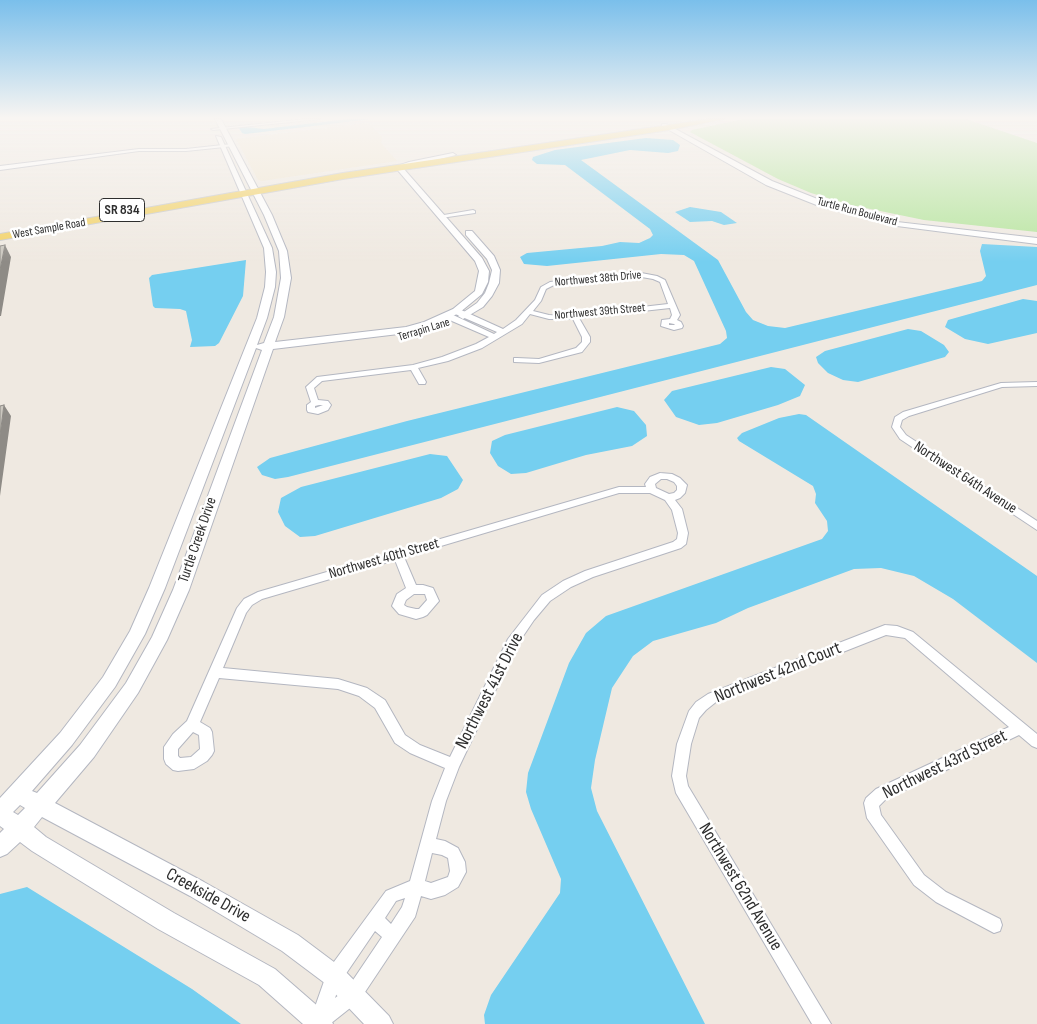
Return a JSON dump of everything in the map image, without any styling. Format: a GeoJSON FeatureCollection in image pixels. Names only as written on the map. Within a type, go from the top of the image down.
{"type":"FeatureCollection","features":[{"type":"Feature","properties":{"kind":"main road","name":"West Sample Road"},"geometry":{"type":"LineString","coordinates":[[254,189],[326,174],[374,167]]}},
{"type":"Feature","properties":{"kind":"main road","name":"West Sample Road"},"geometry":{"type":"LineString","coordinates":[[0,231],[398,167]]}},
{"type":"Feature","properties":{"kind":"main road","name":"West Sample Road"},"geometry":{"type":"LineString","coordinates":[[0,237],[242,191]]}},
{"type":"Feature","properties":{"kind":"street"},"geometry":{"type":"LineString","coordinates":[[231,167],[242,191]]}},
{"type":"Feature","properties":{"kind":"street"},"geometry":{"type":"LineString","coordinates":[[243,167],[254,189]]}},
{"type":"Feature","properties":{"kind":"street","name":"Terrapin Lane"},"geometry":{"type":"LineString","coordinates":[[266,350],[349,345],[412,336],[480,305],[489,294],[494,283],[496,270],[491,258],[398,167]]}},
{"type":"Feature","properties":{"kind":"street","name":"Terrapin Lane"},"geometry":{"type":"LineString","coordinates":[[411,167],[410,168],[413,172],[448,215]]}},
{"type":"Feature","properties":{"kind":"street","name":"Turtle Run Boulevard"},"geometry":{"type":"LineString","coordinates":[[740,167],[770,184],[822,204],[897,224],[1037,241]]}},
{"type":"Feature","properties":{"kind":"street","name":"Turtle Run Boulevard"},"geometry":{"type":"LineString","coordinates":[[747,167],[780,184],[830,202],[893,218],[948,227],[1037,237]]}},
{"type":"Feature","properties":{"kind":"street","name":"Turtle Creek Drive"},"geometry":{"type":"LineString","coordinates":[[0,847],[19,829],[86,750],[145,666],[171,616],[279,317],[286,267],[282,245],[254,189]]}},
{"type":"Feature","properties":{"kind":"street","name":"Turtle Creek Drive"},"geometry":{"type":"LineString","coordinates":[[0,813],[66,739],[109,682],[137,634],[157,588],[190,499],[249,352],[270,287],[271,272],[268,248],[242,191]]}},
{"type":"Feature","properties":{"kind":"street"},"geometry":{"type":"LineString","coordinates":[[448,215],[472,211]]}},
{"type":"Feature","properties":{"kind":"street"},"geometry":{"type":"LineString","coordinates":[[268,248],[282,245]]}},
{"type":"Feature","properties":{"kind":"street","name":"Northwest 38th Drive"},"geometry":{"type":"LineString","coordinates":[[315,402],[310,387],[320,379],[413,367],[463,353],[496,337],[529,312],[538,301],[543,288],[552,283],[636,274],[655,277],[663,281],[672,306]]}},
{"type":"Feature","properties":{"kind":"street"},"geometry":{"type":"LineString","coordinates":[[270,287],[277,291],[284,291]]}},
{"type":"Feature","properties":{"kind":"street"},"geometry":{"type":"LineString","coordinates":[[672,306],[676,315],[673,321]]}},
{"type":"Feature","properties":{"kind":"street","name":"Northwest 39th Street"},"geometry":{"type":"LineString","coordinates":[[529,312],[549,317],[574,317],[672,306]]}},
{"type":"Feature","properties":{"kind":"street"},"geometry":{"type":"LineString","coordinates":[[457,316],[504,332]]}},
{"type":"Feature","properties":{"kind":"street"},"geometry":{"type":"LineString","coordinates":[[457,316],[496,337]]}},
{"type":"Feature","properties":{"kind":"street","name":"Terrapin Lane"},"geometry":{"type":"LineString","coordinates":[[249,352],[388,334],[457,316]]}},
{"type":"Feature","properties":{"kind":"street"},"geometry":{"type":"LineString","coordinates":[[517,360],[538,361],[579,350],[586,342],[586,337],[574,317]]}},
{"type":"Feature","properties":{"kind":"street"},"geometry":{"type":"LineString","coordinates":[[349,345],[380,339],[388,334]]}},
{"type":"Feature","properties":{"kind":"street"},"geometry":{"type":"LineString","coordinates":[[413,367],[422,382]]}},
{"type":"Feature","properties":{"kind":"street","name":"Northwest 64th Avenue"},"geometry":{"type":"LineString","coordinates":[[1037,384],[1001,385],[944,402],[906,414],[898,419],[896,427],[903,437],[1037,525]]}},
{"type":"Feature","properties":{"kind":"street"},"geometry":{"type":"LineString","coordinates":[[660,476],[669,476],[678,480],[682,485],[682,491],[677,496],[668,498],[652,490],[650,484],[653,479],[660,476]]}},
{"type":"Feature","properties":{"kind":"street","name":"Northwest 40th Street"},"geometry":{"type":"LineString","coordinates":[[192,725],[241,611],[248,602],[258,596],[619,490],[652,490]]}},
{"type":"Feature","properties":{"kind":"street","name":"Northwest 41st Drive"},"geometry":{"type":"LineString","coordinates":[[320,1023],[353,995],[409,911],[439,801],[453,764],[512,642],[546,598],[567,584],[589,574],[670,548],[682,541],[682,526],[677,509],[668,498]]}},
{"type":"Feature","properties":{"kind":"street"},"geometry":{"type":"LineString","coordinates":[[190,499],[211,502]]}},
{"type":"Feature","properties":{"kind":"street"},"geometry":{"type":"LineString","coordinates":[[398,555],[412,590]]}},
{"type":"Feature","properties":{"kind":"street","name":"Northwest 42nd Court"},"geometry":{"type":"LineString","coordinates":[[684,744],[694,715],[701,706],[712,698],[885,630],[909,635],[1020,728]]}},
{"type":"Feature","properties":{"kind":"street"},"geometry":{"type":"LineString","coordinates":[[215,672],[338,684],[363,692],[380,704],[400,738],[415,749],[453,764]]}},
{"type":"Feature","properties":{"kind":"street"},"geometry":{"type":"LineString","coordinates":[[1020,728],[1037,742]]}},
{"type":"Feature","properties":{"kind":"street","name":"Northwest 43rd Street"},"geometry":{"type":"LineString","coordinates":[[994,925],[941,898],[919,880],[874,818],[871,803],[881,794],[1020,728]]}},
{"type":"Feature","properties":{"kind":"street","name":"Northwest 62nd Avenue"},"geometry":{"type":"LineString","coordinates":[[684,744],[679,776],[681,788],[822,1024]]}},
{"type":"Feature","properties":{"kind":"street","name":"Creekside Drive"},"geometry":{"type":"LineString","coordinates":[[18,793],[197,890],[290,943],[334,976],[382,1024]]}},
{"type":"Feature","properties":{"kind":"street"},"geometry":{"type":"LineString","coordinates":[[0,813],[39,844],[166,921],[267,977],[320,1023],[334,976],[391,896],[415,886],[431,891],[454,882],[458,872],[458,862],[453,853],[445,848],[427,844]]}},
{"type":"Feature","properties":{"kind":"street"},"geometry":{"type":"LineString","coordinates":[[374,920],[392,935]]}},
{"type":"Feature","properties":{"kind":"shaded area"},"geometry":{"type":"Polygon","coordinates":[[[251,167],[358,167],[262,181],[258,180],[251,167]]]}},
{"type":"Feature","properties":{"kind":"green space"},"geometry":{"type":"Polygon","coordinates":[[[755,167],[1037,167],[1037,232],[924,220],[851,205],[811,193],[755,167]]]}},
{"type":"Feature","properties":{"kind":"water"},"geometry":{"type":"Polygon","coordinates":[[[567,167],[590,167],[718,260],[746,312],[753,320],[768,326],[785,328],[982,281],[986,276],[980,251],[982,244],[1037,247],[1037,285],[288,477],[275,479],[262,475],[257,467],[270,458],[407,421],[720,344],[727,338],[726,331],[694,261],[684,255],[661,254],[547,266],[524,264],[520,257],[527,253],[602,246],[620,242],[639,243],[653,235],[650,229],[567,167]]]}},
{"type":"Feature","properties":{"kind":"water"},"geometry":{"type":"Polygon","coordinates":[[[690,207],[721,212],[737,223],[724,225],[712,221],[690,222],[675,212],[690,207]]]}},
{"type":"Feature","properties":{"kind":"water"},"geometry":{"type":"Polygon","coordinates":[[[246,260],[243,296],[219,343],[215,346],[190,347],[192,340],[186,311],[155,308],[153,306],[149,278],[152,275],[246,260]]]}},
{"type":"Feature","properties":{"kind":"water"},"geometry":{"type":"Polygon","coordinates":[[[1023,299],[1037,301],[1037,333],[988,344],[965,339],[945,327],[948,320],[1023,299]]]}},
{"type":"Feature","properties":{"kind":"water"},"geometry":{"type":"Polygon","coordinates":[[[908,329],[921,331],[944,345],[949,352],[945,357],[858,382],[843,380],[828,373],[818,363],[816,357],[825,351],[908,329]]]}},
{"type":"Feature","properties":{"kind":"water"},"geometry":{"type":"Polygon","coordinates":[[[771,367],[785,369],[805,385],[800,396],[778,405],[717,423],[699,425],[676,417],[664,400],[672,391],[771,367]]]}},
{"type":"Feature","properties":{"kind":"water"},"geometry":{"type":"Polygon","coordinates":[[[617,407],[634,411],[646,425],[647,436],[632,446],[586,455],[526,473],[511,474],[498,466],[490,453],[492,441],[505,435],[617,407]]]}},
{"type":"Feature","properties":{"kind":"water"},"geometry":{"type":"Polygon","coordinates":[[[799,414],[806,415],[1037,576],[1037,663],[953,599],[914,576],[881,568],[854,569],[748,608],[716,623],[653,641],[633,656],[612,688],[595,760],[591,788],[597,811],[705,1024],[485,1024],[484,1015],[491,995],[560,893],[561,879],[531,809],[526,792],[528,773],[569,663],[586,633],[606,616],[822,539],[828,531],[827,521],[815,503],[816,494],[813,486],[737,438],[742,433],[779,418],[799,414]]]}},
{"type":"Feature","properties":{"kind":"water"},"geometry":{"type":"Polygon","coordinates":[[[430,454],[447,456],[463,480],[458,489],[441,498],[315,536],[300,537],[285,526],[278,512],[281,498],[301,487],[430,454]]]}},
{"type":"Feature","properties":{"kind":"water"},"geometry":{"type":"Polygon","coordinates":[[[27,887],[192,989],[241,1024],[0,1024],[0,894],[27,887]]]}},
{"type":"Feature","properties":{"kind":"building"},"geometry":{"type":"Polygon","coordinates":[[[5,245],[0,270],[0,246],[5,245]]]}},
{"type":"Feature","properties":{"kind":"building"},"geometry":{"type":"Polygon","coordinates":[[[4,405],[0,435],[0,406],[4,405]]]}}]}
